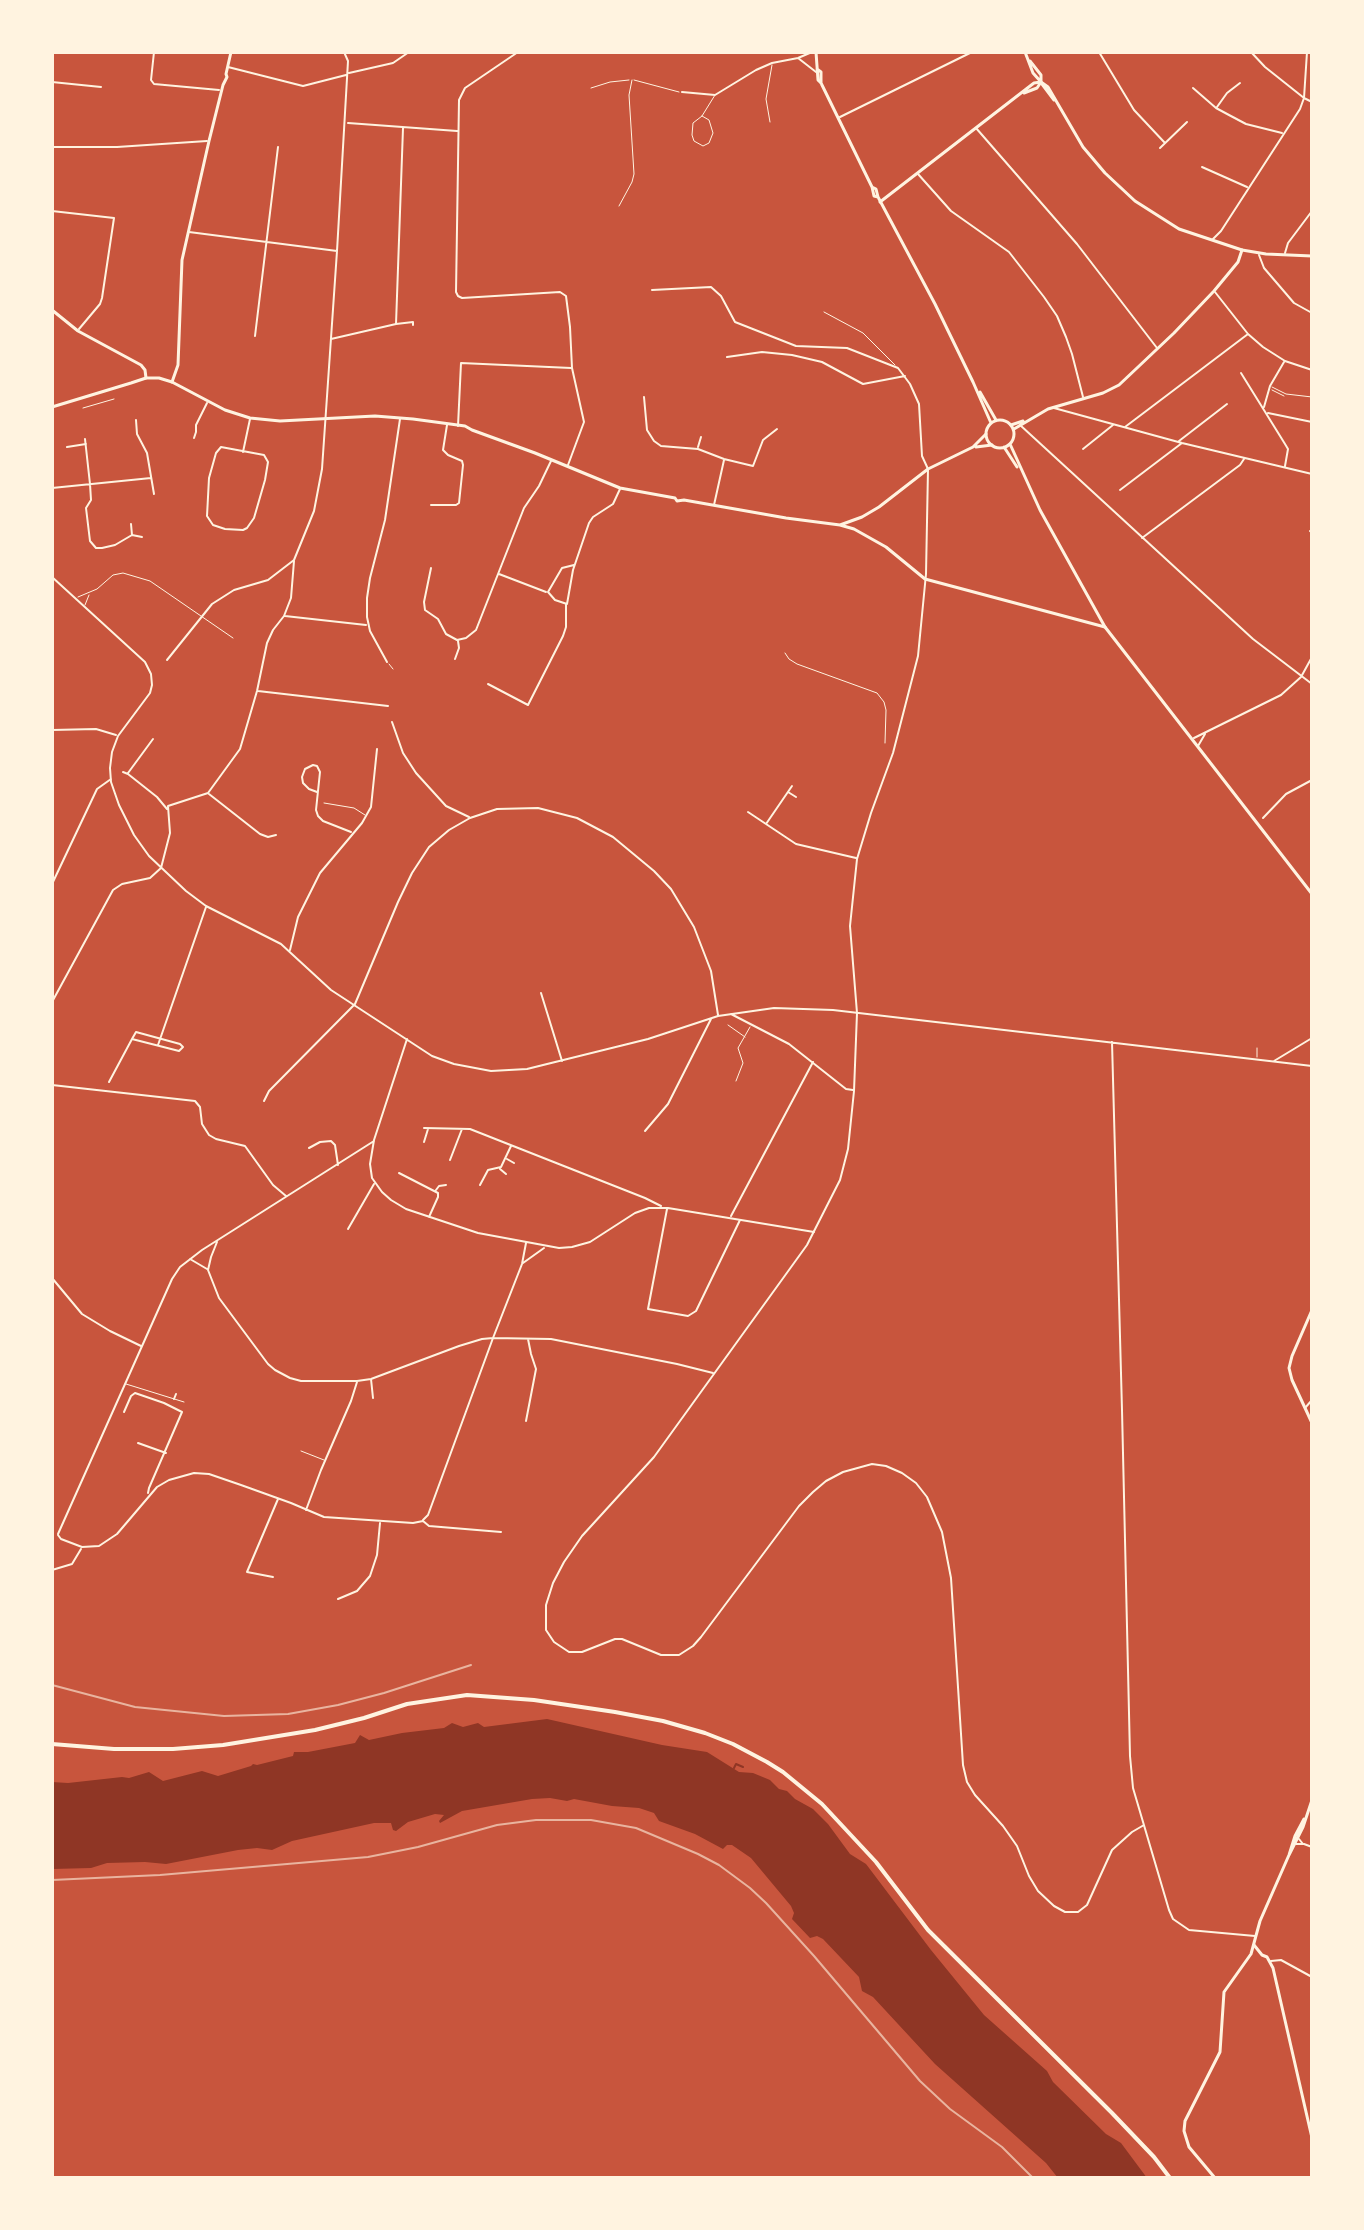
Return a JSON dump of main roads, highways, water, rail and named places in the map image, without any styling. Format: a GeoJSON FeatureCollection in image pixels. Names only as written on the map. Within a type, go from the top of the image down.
{"type":"FeatureCollection","features":[{"type":"Feature","properties":{"kind":"highway"},"geometry":{"type":"LineString","coordinates":[[52,1744],[114,1749],[223,1745],[315,1730],[407,1704],[467,1695],[534,1700],[634,1715],[691,1729],[733,1744],[783,1772],[822,1804],[876,1862],[928,1930],[1112,2113],[1170,2178]]}},
{"type":"Feature","properties":{"kind":"main road"},"geometry":{"type":"LineString","coordinates":[[172,382],[178,365],[182,260],[187,232],[231,52]]}},
{"type":"Feature","properties":{"kind":"main road"},"geometry":{"type":"LineString","coordinates":[[814,52],[816,71],[821,72],[821,83],[837,119],[874,196],[935,304],[991,423]]}},
{"type":"Feature","properties":{"kind":"main road"},"geometry":{"type":"LineString","coordinates":[[879,200],[1021,95],[1037,88],[1041,75],[1025,52]]}},
{"type":"Feature","properties":{"kind":"main road"},"geometry":{"type":"LineString","coordinates":[[1041,82],[1048,87],[1083,147],[1135,201],[1174,226],[1220,244],[1259,253],[1312,256]]}},
{"type":"Feature","properties":{"kind":"main road"},"geometry":{"type":"LineString","coordinates":[[1012,427],[1052,407],[1111,390],[1158,349],[1214,291],[1238,262],[1242,250]]}},
{"type":"Feature","properties":{"kind":"main road"},"geometry":{"type":"LineString","coordinates":[[52,310],[78,331],[141,365],[146,378]]}},
{"type":"Feature","properties":{"kind":"main road"},"geometry":{"type":"LineString","coordinates":[[52,407],[146,378],[159,378],[225,410],[250,418],[280,421],[360,416],[467,426],[468,429],[620,488],[675,498],[677,501],[854,529],[886,547],[932,580],[1105,627]]}},
{"type":"Feature","properties":{"kind":"main road"},"geometry":{"type":"LineString","coordinates":[[973,382],[997,420]]}},
{"type":"Feature","properties":{"kind":"main road"},"geometry":{"type":"LineString","coordinates":[[1012,427],[1029,419]]}},
{"type":"Feature","properties":{"kind":"main road"},"geometry":{"type":"LineString","coordinates":[[840,525],[862,517],[928,469],[973,447],[986,434],[991,423],[1005,420],[1012,427],[1014,438],[1010,444],[1004,447],[973,447]]}},
{"type":"Feature","properties":{"kind":"main road"},"geometry":{"type":"LineString","coordinates":[[986,434],[992,445]]}},
{"type":"Feature","properties":{"kind":"main road"},"geometry":{"type":"LineString","coordinates":[[1010,444],[1021,473]]}},
{"type":"Feature","properties":{"kind":"main road"},"geometry":{"type":"LineString","coordinates":[[1004,447],[1099,619],[1312,894]]}},
{"type":"Feature","properties":{"kind":"main road"},"geometry":{"type":"LineString","coordinates":[[1092,625],[1099,619]]}},
{"type":"Feature","properties":{"kind":"main road"},"geometry":{"type":"LineString","coordinates":[[1312,1310],[1289,1368],[1312,1423]]}},
{"type":"Feature","properties":{"kind":"main road"},"geometry":{"type":"LineString","coordinates":[[1215,2178],[1189,2147],[1184,2127],[1220,2052],[1224,1992],[1251,1954],[1312,1800]]}},
{"type":"Feature","properties":{"kind":"main road"},"geometry":{"type":"LineString","coordinates":[[1254,1945],[1270,1961],[1312,2138]]}},
{"type":"Feature","properties":{"kind":"main road"},"geometry":{"type":"LineString","coordinates":[[1251,1954],[1262,1955]]}},
{"type":"Feature","properties":{"kind":"waterway"},"geometry":{"type":"LineString","coordinates":[[734,1768],[736,1764],[743,1767]]}},
{"type":"Feature","properties":{"kind":"railway"},"geometry":{"type":"LineString","coordinates":[[52,1685],[135,1707],[224,1716],[288,1714],[384,1693],[471,1665]]}},
{"type":"Feature","properties":{"kind":"railway"},"geometry":{"type":"LineString","coordinates":[[52,1880],[160,1875],[368,1857],[497,1825],[536,1820],[591,1820],[636,1828],[719,1865],[750,1888],[814,1956],[920,2081],[950,2109],[1002,2147],[1033,2178]]}}]}
